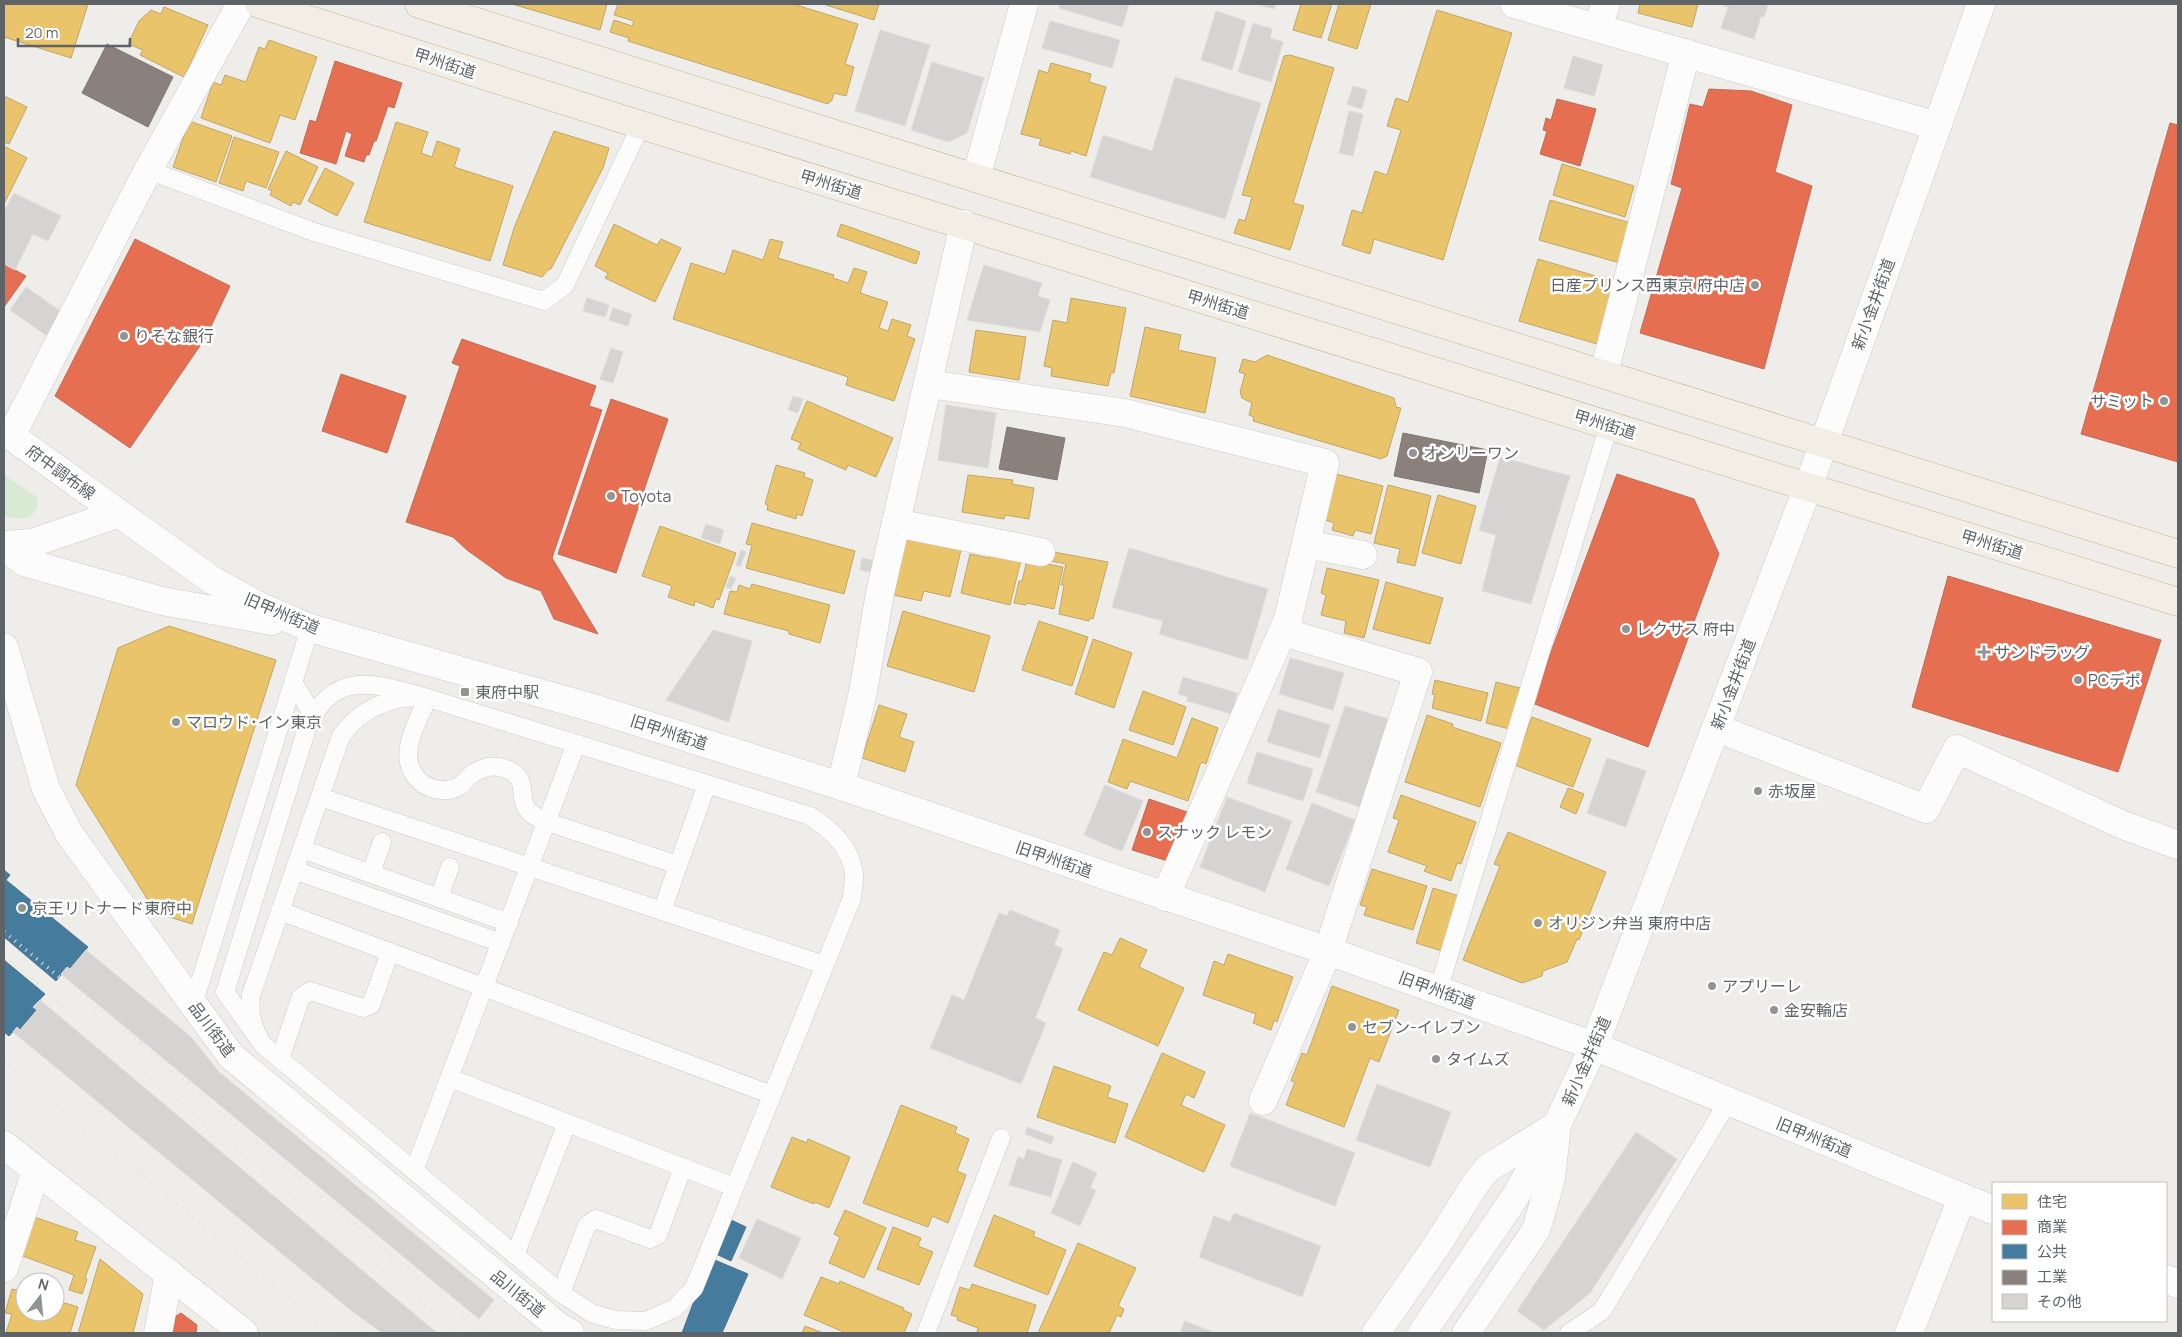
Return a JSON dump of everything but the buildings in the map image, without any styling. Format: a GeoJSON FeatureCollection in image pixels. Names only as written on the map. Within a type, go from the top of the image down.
{"type":"FeatureCollection","features":[{"type":"Feature","properties":{"kind":"highway","name":"甲州街道"},"geometry":{"type":"LineString","coordinates":[[259,4],[641,125],[2178,602]]}},
{"type":"Feature","properties":{"kind":"highway"},"geometry":{"type":"LineString","coordinates":[[419,4],[2178,554]]}},
{"type":"Feature","properties":{"kind":"street"},"geometry":{"type":"LineString","coordinates":[[8,434],[148,170],[241,4]]}},
{"type":"Feature","properties":{"kind":"street"},"geometry":{"type":"LineString","coordinates":[[976,178],[1024,4]]}},
{"type":"Feature","properties":{"kind":"street"},"geometry":{"type":"LineString","coordinates":[[1514,4],[1601,16],[1686,54],[1937,126]]}},
{"type":"Feature","properties":{"kind":"street","name":"新小金井街道"},"geometry":{"type":"LineString","coordinates":[[1422,1333],[1513,1200],[1558,1125],[1594,1046],[1808,487],[1981,4]]}},
{"type":"Feature","properties":{"kind":"street"},"geometry":{"type":"LineString","coordinates":[[1604,373],[1686,54]]}},
{"type":"Feature","properties":{"kind":"street"},"geometry":{"type":"LineString","coordinates":[[841,786],[863,692],[880,593],[964,224]]}},
{"type":"Feature","properties":{"kind":"street"},"geometry":{"type":"LineString","coordinates":[[929,384],[1125,413],[1325,463],[1288,620],[1165,897]]}},
{"type":"Feature","properties":{"kind":"street","name":"府中調布線"},"geometry":{"type":"LineString","coordinates":[[8,434],[117,514]]}},
{"type":"Feature","properties":{"kind":"street"},"geometry":{"type":"LineString","coordinates":[[4,546],[32,543],[117,514]]}},
{"type":"Feature","properties":{"kind":"street","name":"旧甲州街道"},"geometry":{"type":"LineString","coordinates":[[117,514],[212,580],[259,606],[310,628],[593,708],[841,786],[1328,951],[1594,1046],[1992,1210]]}},
{"type":"Feature","properties":{"kind":"street"},"geometry":{"type":"LineString","coordinates":[[896,523],[1041,552]]}},
{"type":"Feature","properties":{"kind":"street"},"geometry":{"type":"LineString","coordinates":[[1306,544],[1363,555]]}},
{"type":"Feature","properties":{"kind":"street"},"geometry":{"type":"LineString","coordinates":[[4,546],[24,562],[162,601],[310,628]]}},
{"type":"Feature","properties":{"kind":"street"},"geometry":{"type":"LineString","coordinates":[[1263,1101],[1328,951],[1418,672],[1283,632]]}},
{"type":"Feature","properties":{"kind":"street","name":"品川街道"},"geometry":{"type":"LineString","coordinates":[[4,647],[46,789],[70,835],[231,1056],[559,1327],[570,1333]]}},
{"type":"Feature","properties":{"kind":"street"},"geometry":{"type":"LineString","coordinates":[[1716,728],[1926,809],[1957,749],[2123,824],[2178,845]]}},
{"type":"Feature","properties":{"kind":"street"},"geometry":{"type":"LineString","coordinates":[[1376,1333],[1437,1245],[1476,1183],[1488,1168],[1558,1125]]}},
{"type":"Feature","properties":{"kind":"street"},"geometry":{"type":"LineString","coordinates":[[1466,1333],[1536,1230],[1551,1179],[1558,1125]]}},
{"type":"Feature","properties":{"kind":"street"},"geometry":{"type":"LineString","coordinates":[[4,1145],[244,1333]]}},
{"type":"Feature","properties":{"kind":"street"},"geometry":{"type":"LineString","coordinates":[[4,1268],[36,1171]]}},
{"type":"Feature","properties":{"kind":"street"},"geometry":{"type":"LineString","coordinates":[[1909,1333],[1962,1198]]}},
{"type":"Feature","properties":{"kind":"street"},"geometry":{"type":"LineString","coordinates":[[158,1333],[169,1273]]}},
{"type":"Feature","properties":{"kind":"lane"},"geometry":{"type":"LineString","coordinates":[[148,170],[314,232],[544,301],[565,285],[641,125]]}},
{"type":"Feature","properties":{"kind":"lane"},"geometry":{"type":"LineString","coordinates":[[1438,990],[1609,426]]}},
{"type":"Feature","properties":{"kind":"lane"},"geometry":{"type":"LineString","coordinates":[[193,1004],[310,628]]}},
{"type":"Feature","properties":{"kind":"lane"},"geometry":{"type":"LineString","coordinates":[[294,682],[312,715]]}},
{"type":"Feature","properties":{"kind":"lane"},"geometry":{"type":"LineString","coordinates":[[361,683],[385,686],[810,816],[830,828],[845,848],[854,874],[852,898],[694,1288],[675,1308],[646,1321],[616,1320],[593,1314],[560,1293],[263,1045],[225,992],[312,715],[338,690],[361,683]]}},
{"type":"Feature","properties":{"kind":"lane"},"geometry":{"type":"LineString","coordinates":[[263,1045],[253,1028],[249,1010],[251,995],[341,736],[350,723],[367,711],[387,702],[411,696],[428,698]]}},
{"type":"Feature","properties":{"kind":"lane"},"geometry":{"type":"LineString","coordinates":[[428,698],[410,744],[407,757],[411,770],[420,782],[433,789],[447,790],[460,785],[479,770],[492,766],[508,769],[520,778],[525,805],[532,814],[547,822],[678,865]]}},
{"type":"Feature","properties":{"kind":"lane"},"geometry":{"type":"LineString","coordinates":[[414,1171],[576,744]]}},
{"type":"Feature","properties":{"kind":"lane"},"geometry":{"type":"LineString","coordinates":[[662,911],[706,784]]}},
{"type":"Feature","properties":{"kind":"lane"},"geometry":{"type":"LineString","coordinates":[[320,797],[824,965]]}},
{"type":"Feature","properties":{"kind":"lane"},"geometry":{"type":"LineString","coordinates":[[371,873],[382,842]]}},
{"type":"Feature","properties":{"kind":"lane"},"geometry":{"type":"LineString","coordinates":[[302,849],[509,922]]}},
{"type":"Feature","properties":{"kind":"lane"},"geometry":{"type":"LineString","coordinates":[[439,898],[450,867]]}},
{"type":"Feature","properties":{"kind":"lane"},"geometry":{"type":"LineString","coordinates":[[294,870],[501,943]]}},
{"type":"Feature","properties":{"kind":"lane"},"geometry":{"type":"LineString","coordinates":[[280,911],[772,1095]]}},
{"type":"Feature","properties":{"kind":"lane"},"geometry":{"type":"LineString","coordinates":[[210,949],[234,959]]}},
{"type":"Feature","properties":{"kind":"lane"},"geometry":{"type":"LineString","coordinates":[[280,1059],[302,997],[310,991],[363,1008],[370,1006],[390,952]]}},
{"type":"Feature","properties":{"kind":"lane"},"geometry":{"type":"LineString","coordinates":[[450,1078],[734,1187]]}},
{"type":"Feature","properties":{"kind":"lane"},"geometry":{"type":"LineString","coordinates":[[1569,1333],[1602,1311],[1728,1102]]}},
{"type":"Feature","properties":{"kind":"lane"},"geometry":{"type":"LineString","coordinates":[[515,1255],[567,1123]]}},
{"type":"Feature","properties":{"kind":"lane"},"geometry":{"type":"LineString","coordinates":[[926,1333],[1002,1138]]}},
{"type":"Feature","properties":{"kind":"lane"},"geometry":{"type":"LineString","coordinates":[[560,1293],[587,1225],[596,1219],[650,1239],[658,1234],[684,1167]]}},
{"type":"Feature","properties":{"kind":"green space"},"geometry":{"type":"Polygon","coordinates":[[[4,475],[36,496],[38,502],[36,509],[30,517],[21,519],[4,516],[4,475]]]}},
{"type":"Feature","properties":{"kind":"railway"},"geometry":{"type":"LineString","coordinates":[[4,932],[113,1021],[484,1333]]}},
{"type":"Feature","properties":{"kind":"railway"},"geometry":{"type":"LineString","coordinates":[[4,957],[458,1333]]}},
{"type":"Feature","properties":{"kind":"railway"},"geometry":{"type":"LineString","coordinates":[[4,1061],[333,1333]]}},
{"type":"Feature","properties":{"kind":"place","name":"日産プリンス西東京 府中店"},"geometry":{"type":"Point","coordinates":[1755,285]}},
{"type":"Feature","properties":{"kind":"place","name":"りそな銀行"},"geometry":{"type":"Point","coordinates":[124,336]}},
{"type":"Feature","properties":{"kind":"place","name":"サミット"},"geometry":{"type":"Point","coordinates":[2164,401]}},
{"type":"Feature","properties":{"kind":"place","name":"オンリーワン"},"geometry":{"type":"Point","coordinates":[1413,453]}},
{"type":"Feature","properties":{"kind":"place","name":"Toyota"},"geometry":{"type":"Point","coordinates":[611,496]}},
{"type":"Feature","properties":{"kind":"place","name":"レクサス 府中"},"geometry":{"type":"Point","coordinates":[1626,629]}},
{"type":"Feature","properties":{"kind":"place","name":"サンドラッグ"},"geometry":{"type":"Point","coordinates":[1984,652]}},
{"type":"Feature","properties":{"kind":"place","name":"PCデポ"},"geometry":{"type":"Point","coordinates":[2078,680]}},
{"type":"Feature","properties":{"kind":"place","name":"東府中駅"},"geometry":{"type":"Point","coordinates":[465,692]}},
{"type":"Feature","properties":{"kind":"place","name":"マロウド･イン東京"},"geometry":{"type":"Point","coordinates":[176,722]}},
{"type":"Feature","properties":{"kind":"place","name":"赤坂屋"},"geometry":{"type":"Point","coordinates":[1758,791]}},
{"type":"Feature","properties":{"kind":"place","name":"スナック レモン"},"geometry":{"type":"Point","coordinates":[1147,832]}},
{"type":"Feature","properties":{"kind":"place","name":"京王リトナード東府中"},"geometry":{"type":"Point","coordinates":[22,908]}},
{"type":"Feature","properties":{"kind":"place","name":"オリジン弁当 東府中店"},"geometry":{"type":"Point","coordinates":[1538,923]}},
{"type":"Feature","properties":{"kind":"place","name":"アプリーレ"},"geometry":{"type":"Point","coordinates":[1712,986]}},
{"type":"Feature","properties":{"kind":"place","name":"金安輪店"},"geometry":{"type":"Point","coordinates":[1774,1010]}},
{"type":"Feature","properties":{"kind":"place","name":"セブン-イレブン"},"geometry":{"type":"Point","coordinates":[1352,1027]}},
{"type":"Feature","properties":{"kind":"place","name":"タイムズ"},"geometry":{"type":"Point","coordinates":[1436,1059]}}]}
